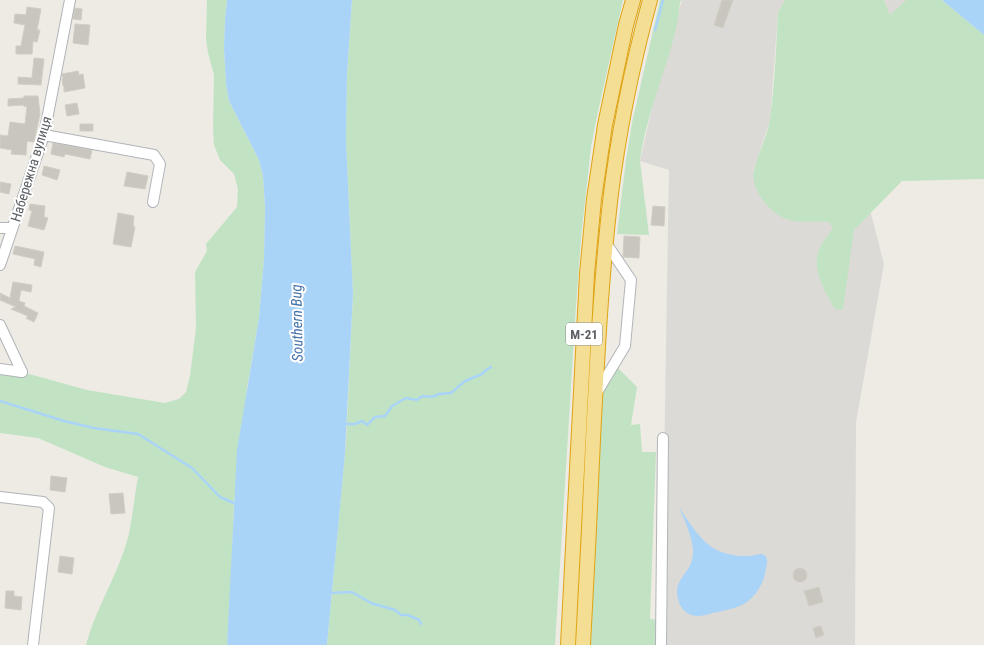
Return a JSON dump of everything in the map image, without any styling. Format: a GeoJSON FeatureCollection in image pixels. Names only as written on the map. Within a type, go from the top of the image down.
{"type":"FeatureCollection","features":[{"type":"Feature","properties":{"kind":"highway","name":"М-21"},"geometry":{"type":"LineString","coordinates":[[568,645],[587,274],[594,199],[605,125],[626,25],[633,0]]}},
{"type":"Feature","properties":{"kind":"highway","name":"М-21"},"geometry":{"type":"LineString","coordinates":[[583,645],[595,395],[603,275],[610,201],[621,127],[642,29],[650,0]]}},
{"type":"Feature","properties":{"kind":"highway"},"geometry":{"type":"LineString","coordinates":[[587,274],[603,275]]}},
{"type":"Feature","properties":{"kind":"street","name":"Набережна вулиця"},"geometry":{"type":"LineString","coordinates":[[0,265],[44,135],[70,0]]}},
{"type":"Feature","properties":{"kind":"street"},"geometry":{"type":"LineString","coordinates":[[44,135],[154,155],[160,164],[153,202]]}},
{"type":"Feature","properties":{"kind":"street"},"geometry":{"type":"LineString","coordinates":[[0,228],[12,228]]}},
{"type":"Feature","properties":{"kind":"street"},"geometry":{"type":"LineString","coordinates":[[595,395],[625,346],[631,280],[606,243]]}},
{"type":"Feature","properties":{"kind":"street"},"geometry":{"type":"LineString","coordinates":[[0,325],[22,372],[0,369]]}},
{"type":"Feature","properties":{"kind":"street"},"geometry":{"type":"LineString","coordinates":[[661,645],[663,438]]}},
{"type":"Feature","properties":{"kind":"street"},"geometry":{"type":"LineString","coordinates":[[0,497],[44,502],[49,508],[33,645]]}},
{"type":"Feature","properties":{"kind":"shaded area"},"geometry":{"type":"Polygon","coordinates":[[[682,0],[785,0],[778,12],[770,120],[753,172],[861,175],[884,264],[856,422],[855,645],[661,645],[669,170],[640,161],[652,108],[682,0]]]}},
{"type":"Feature","properties":{"kind":"shaded area"},"geometry":{"type":"Polygon","coordinates":[[[884,0],[906,0],[890,16],[884,0]]]}},
{"type":"Feature","properties":{"kind":"green space"},"geometry":{"type":"Polygon","coordinates":[[[207,0],[227,0],[224,48],[226,84],[229,101],[259,160],[263,176],[265,207],[264,259],[259,318],[247,389],[234,503],[227,645],[86,645],[93,622],[118,567],[125,547],[130,527],[138,477],[105,467],[38,438],[0,433],[0,369],[22,372],[87,390],[165,403],[179,399],[186,392],[190,376],[196,328],[195,272],[207,251],[206,244],[237,207],[238,189],[234,174],[220,160],[214,145],[214,75],[206,39],[207,0]]]}},
{"type":"Feature","properties":{"kind":"green space"},"geometry":{"type":"Polygon","coordinates":[[[352,0],[623,0],[591,147],[581,238],[555,645],[327,645],[346,442],[353,294],[346,140],[347,74],[352,0]]]}},
{"type":"Feature","properties":{"kind":"green space"},"geometry":{"type":"Polygon","coordinates":[[[660,0],[682,0],[680,2],[677,26],[672,46],[651,111],[640,161],[649,235],[617,234],[632,123],[660,0]]]}},
{"type":"Feature","properties":{"kind":"green space"},"geometry":{"type":"Polygon","coordinates":[[[785,0],[884,0],[890,15],[906,0],[942,0],[984,35],[984,179],[902,181],[854,230],[843,310],[835,309],[823,288],[818,273],[817,257],[819,250],[823,241],[833,228],[829,222],[790,220],[776,214],[763,201],[758,193],[753,177],[769,124],[772,105],[778,12],[785,0]]]}},
{"type":"Feature","properties":{"kind":"green space"},"geometry":{"type":"Polygon","coordinates":[[[614,364],[637,387],[631,425],[640,424],[642,452],[656,452],[650,619],[661,620],[661,645],[591,645],[601,385],[614,364]]]}},
{"type":"Feature","properties":{"kind":"water","name":"Southern Bug"},"geometry":{"type":"Polygon","coordinates":[[[227,0],[352,0],[347,74],[346,140],[353,294],[345,454],[327,645],[227,645],[237,450],[259,318],[264,259],[265,207],[263,176],[259,160],[229,101],[226,84],[224,48],[227,0]]]}},
{"type":"Feature","properties":{"kind":"water"},"geometry":{"type":"Polygon","coordinates":[[[942,0],[984,0],[984,35],[942,0]]]}},
{"type":"Feature","properties":{"kind":"water"},"geometry":{"type":"Polygon","coordinates":[[[679,507],[699,535],[712,547],[731,555],[752,556],[761,554],[766,557],[767,564],[764,579],[758,590],[747,602],[731,609],[701,616],[695,616],[685,612],[678,600],[677,591],[679,583],[691,562],[693,548],[679,507]]]}},
{"type":"Feature","properties":{"kind":"building"},"geometry":{"type":"Polygon","coordinates":[[[722,0],[733,0],[723,28],[714,25],[722,0]]]}},
{"type":"Feature","properties":{"kind":"building"},"geometry":{"type":"Polygon","coordinates":[[[27,7],[41,9],[37,30],[40,30],[37,42],[33,41],[32,54],[16,54],[16,46],[21,46],[25,25],[14,23],[15,14],[26,15],[27,7]]]}},
{"type":"Feature","properties":{"kind":"building"},"geometry":{"type":"Polygon","coordinates":[[[75,8],[82,9],[81,20],[73,19],[75,8]]]}},
{"type":"Feature","properties":{"kind":"building"},"geometry":{"type":"Polygon","coordinates":[[[75,24],[90,25],[88,45],[73,43],[75,24]]]}},
{"type":"Feature","properties":{"kind":"building"},"geometry":{"type":"Polygon","coordinates":[[[34,58],[44,59],[41,85],[18,84],[18,77],[32,78],[34,58]]]}},
{"type":"Feature","properties":{"kind":"building"},"geometry":{"type":"Polygon","coordinates":[[[78,71],[79,75],[83,74],[85,88],[64,92],[62,74],[78,71]]]}},
{"type":"Feature","properties":{"kind":"building"},"geometry":{"type":"Polygon","coordinates":[[[24,96],[38,96],[40,114],[34,142],[27,141],[26,155],[11,154],[12,150],[0,148],[0,135],[8,136],[10,122],[25,124],[27,106],[8,106],[8,99],[24,98],[24,96]]]}},
{"type":"Feature","properties":{"kind":"building"},"geometry":{"type":"Polygon","coordinates":[[[77,103],[79,114],[67,116],[65,105],[77,103]]]}},
{"type":"Feature","properties":{"kind":"building"},"geometry":{"type":"Polygon","coordinates":[[[80,124],[93,124],[93,131],[80,131],[80,124]]]}},
{"type":"Feature","properties":{"kind":"building"},"geometry":{"type":"Polygon","coordinates":[[[53,143],[92,150],[90,159],[65,154],[64,157],[51,154],[53,143]]]}},
{"type":"Feature","properties":{"kind":"building"},"geometry":{"type":"Polygon","coordinates":[[[44,166],[60,170],[57,180],[42,175],[44,166]]]}},
{"type":"Feature","properties":{"kind":"building"},"geometry":{"type":"Polygon","coordinates":[[[127,172],[148,176],[145,189],[124,186],[127,172]]]}},
{"type":"Feature","properties":{"kind":"building"},"geometry":{"type":"Polygon","coordinates":[[[0,182],[11,184],[9,194],[0,192],[0,182]]]}},
{"type":"Feature","properties":{"kind":"building"},"geometry":{"type":"Polygon","coordinates":[[[30,204],[45,206],[44,217],[48,218],[44,230],[28,226],[32,211],[29,210],[30,204]]]}},
{"type":"Feature","properties":{"kind":"building"},"geometry":{"type":"Polygon","coordinates":[[[653,206],[665,207],[664,226],[651,225],[653,206]]]}},
{"type":"Feature","properties":{"kind":"building"},"geometry":{"type":"Polygon","coordinates":[[[118,213],[134,216],[133,226],[135,227],[131,247],[113,244],[118,213]]]}},
{"type":"Feature","properties":{"kind":"building"},"geometry":{"type":"Polygon","coordinates":[[[624,236],[640,237],[639,258],[623,257],[624,236]]]}},
{"type":"Feature","properties":{"kind":"building"},"geometry":{"type":"Polygon","coordinates":[[[15,246],[44,252],[41,267],[34,265],[35,259],[13,254],[15,246]]]}},
{"type":"Feature","properties":{"kind":"building"},"geometry":{"type":"Polygon","coordinates":[[[13,282],[32,285],[31,292],[21,290],[19,301],[25,303],[24,306],[38,313],[34,322],[26,318],[28,316],[11,309],[16,307],[0,300],[0,293],[10,298],[13,282]]]}},
{"type":"Feature","properties":{"kind":"building"},"geometry":{"type":"Polygon","coordinates":[[[51,476],[67,478],[65,492],[50,490],[51,476]]]}},
{"type":"Feature","properties":{"kind":"building"},"geometry":{"type":"Polygon","coordinates":[[[123,493],[125,513],[111,514],[109,494],[123,493]]]}},
{"type":"Feature","properties":{"kind":"building"},"geometry":{"type":"Polygon","coordinates":[[[60,556],[74,558],[72,574],[58,572],[60,556]]]}},
{"type":"Feature","properties":{"kind":"building"},"geometry":{"type":"Polygon","coordinates":[[[797,568],[803,568],[807,572],[807,578],[803,582],[797,582],[793,578],[793,572],[797,568]]]}},
{"type":"Feature","properties":{"kind":"building"},"geometry":{"type":"Polygon","coordinates":[[[819,587],[823,602],[809,606],[804,591],[819,587]]]}},
{"type":"Feature","properties":{"kind":"building"},"geometry":{"type":"Polygon","coordinates":[[[6,591],[14,591],[14,596],[22,597],[21,610],[5,608],[6,591]]]}},
{"type":"Feature","properties":{"kind":"building"},"geometry":{"type":"Polygon","coordinates":[[[821,626],[824,635],[816,638],[813,628],[821,626]]]}},
{"type":"Feature","properties":{"kind":"waterway"},"geometry":{"type":"LineString","coordinates":[[655,30],[663,0]]}},
{"type":"Feature","properties":{"kind":"waterway"},"geometry":{"type":"LineString","coordinates":[[344,424],[355,424],[362,421],[367,425],[375,417],[385,416],[392,406],[406,398],[417,400],[422,396],[432,397],[439,394],[451,393],[465,381],[482,374],[491,367]]}},
{"type":"Feature","properties":{"kind":"waterway"},"geometry":{"type":"LineString","coordinates":[[0,401],[64,421],[94,428],[138,434],[192,468],[220,497],[236,504]]}},
{"type":"Feature","properties":{"kind":"waterway"},"geometry":{"type":"LineString","coordinates":[[329,593],[352,592],[371,603],[395,610],[401,615],[408,615],[419,620],[421,624]]}}]}
